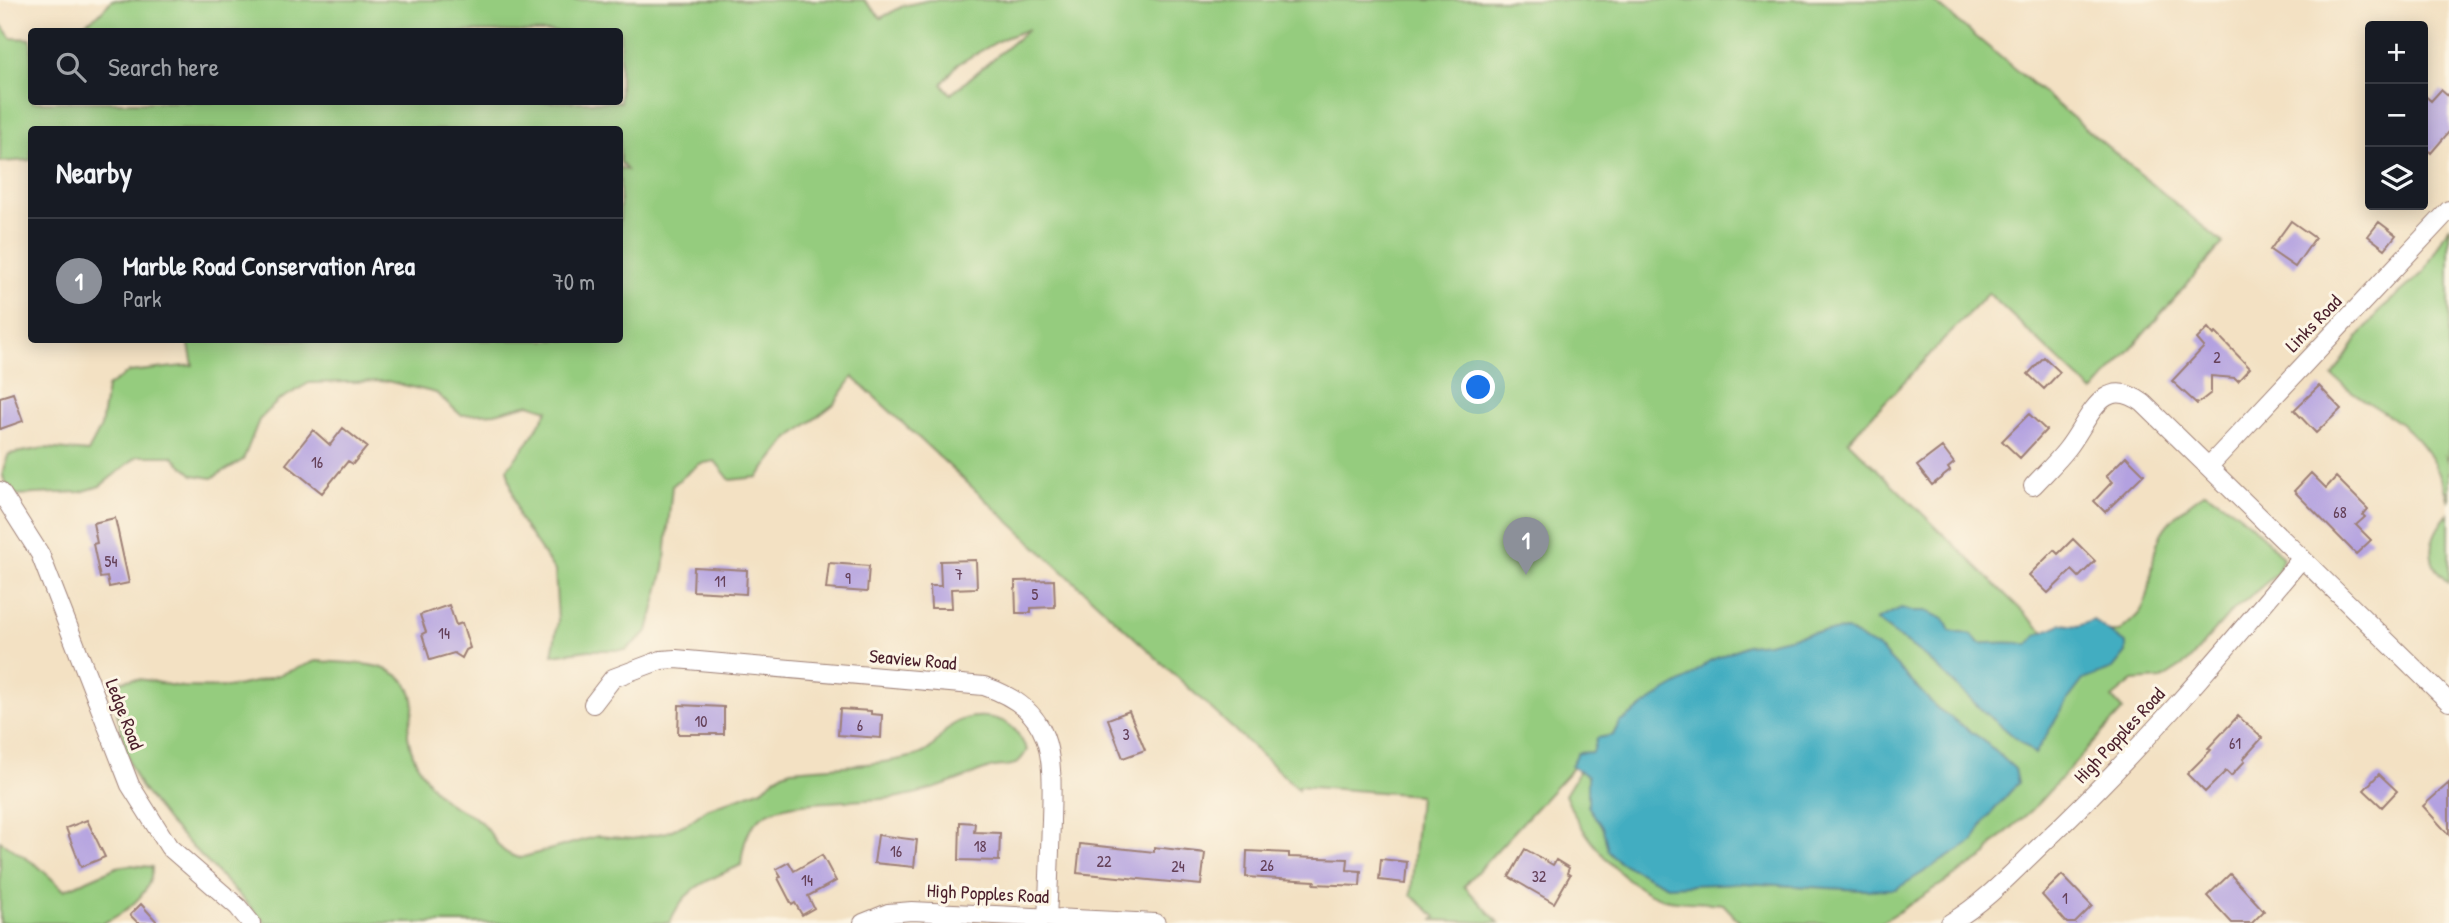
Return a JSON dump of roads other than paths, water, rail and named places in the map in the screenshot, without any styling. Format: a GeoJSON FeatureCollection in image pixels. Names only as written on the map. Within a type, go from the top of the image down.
{"type":"FeatureCollection","features":[{"type":"Feature","properties":{"kind":"street","name":"Links Road"},"geometry":{"type":"LineString","coordinates":[[2209,467],[2449,210]]}},
{"type":"Feature","properties":{"kind":"street"},"geometry":{"type":"LineString","coordinates":[[2033,486],[2067,449],[2101,399],[2117,393],[2130,394],[2209,467],[2449,702]]}},
{"type":"Feature","properties":{"kind":"street","name":"Ledge Road"},"geometry":{"type":"LineString","coordinates":[[0,491],[40,554],[130,785],[169,847],[237,907],[251,923]]}},
{"type":"Feature","properties":{"kind":"street","name":"High Popples Road"},"geometry":{"type":"LineString","coordinates":[[1950,923],[1973,910],[2073,815],[2140,745],[2302,558]]}},
{"type":"Feature","properties":{"kind":"street","name":"Seaview Road"},"geometry":{"type":"LineString","coordinates":[[593,704],[614,678],[661,660],[676,659],[984,686],[1000,691],[1031,713],[1048,745],[1052,772],[1047,916]]}},
{"type":"Feature","properties":{"kind":"street","name":"High Popples Road"},"geometry":{"type":"LineString","coordinates":[[863,923],[888,913],[912,911],[1156,923]]}},
{"type":"Feature","properties":{"kind":"water"},"geometry":{"type":"Polygon","coordinates":[[[1901,608],[1926,611],[1944,619],[1950,631],[1972,635],[1979,643],[2010,642],[2028,645],[2037,635],[2061,624],[2078,626],[2093,620],[2126,644],[2126,653],[2113,669],[2083,680],[2035,754],[1983,711],[1926,657],[1876,620],[1901,608]]]}},
{"type":"Feature","properties":{"kind":"water"},"geometry":{"type":"Polygon","coordinates":[[[1847,630],[1881,650],[1937,708],[1983,740],[2015,769],[2018,783],[1986,819],[1974,841],[1896,889],[1861,890],[1742,883],[1667,886],[1619,862],[1608,851],[1603,829],[1588,806],[1588,776],[1571,766],[1578,753],[1593,752],[1597,738],[1613,735],[1619,723],[1689,678],[1709,661],[1747,645],[1809,633],[1847,630]]]}},
{"type":"Feature","properties":{"kind":"place","name":"Marble Road Conservation Area"},"geometry":{"type":"Point","coordinates":[1526,575]}}]}
